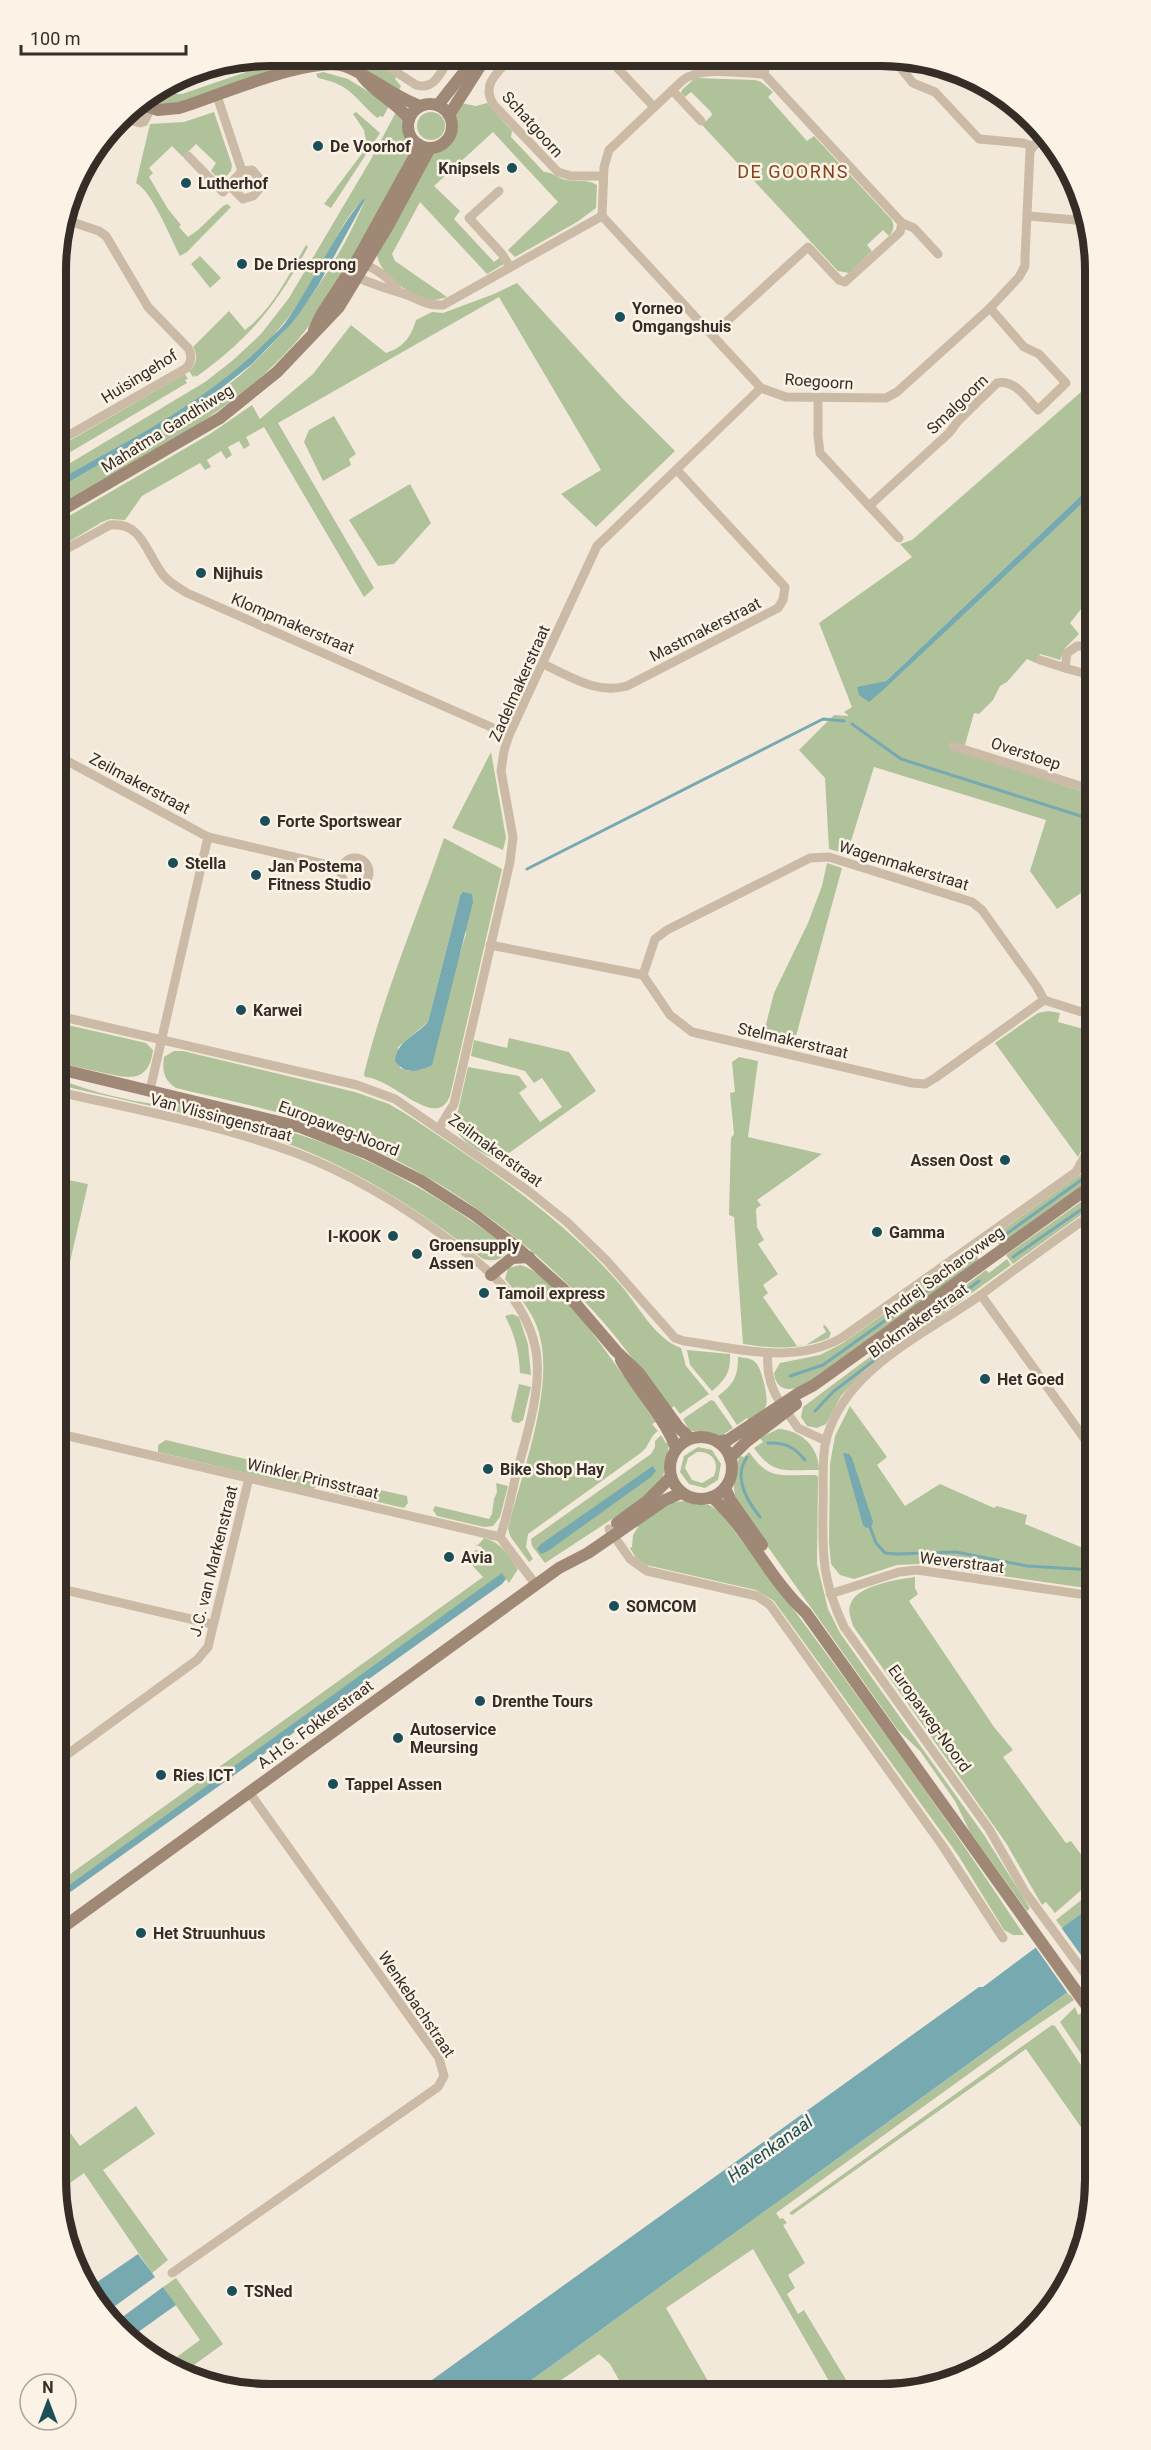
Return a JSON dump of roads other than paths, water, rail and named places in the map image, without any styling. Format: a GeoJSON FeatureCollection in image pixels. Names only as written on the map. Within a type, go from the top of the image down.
{"type":"FeatureCollection","features":[{"type":"Feature","properties":{"kind":"street"},"geometry":{"type":"LineString","coordinates":[[148,107],[179,108],[219,100],[291,66]]}},
{"type":"Feature","properties":{"kind":"street"},"geometry":{"type":"LineString","coordinates":[[344,66],[420,106]]}},
{"type":"Feature","properties":{"kind":"street"},"geometry":{"type":"LineString","coordinates":[[387,66],[416,85],[425,86],[434,83],[444,66]]}},
{"type":"Feature","properties":{"kind":"street"},"geometry":{"type":"LineString","coordinates":[[438,105],[470,66]]}},
{"type":"Feature","properties":{"kind":"street"},"geometry":{"type":"LineString","coordinates":[[449,115],[480,66]]}},
{"type":"Feature","properties":{"kind":"street","name":"Schatgoorn"},"geometry":{"type":"LineString","coordinates":[[505,66],[489,85],[488,94],[494,105],[558,172],[571,176],[603,176]]}},
{"type":"Feature","properties":{"kind":"street"},"geometry":{"type":"LineString","coordinates":[[616,66],[654,107]]}},
{"type":"Feature","properties":{"kind":"street"},"geometry":{"type":"LineString","coordinates":[[764,74],[766,66]]}},
{"type":"Feature","properties":{"kind":"street"},"geometry":{"type":"LineString","coordinates":[[900,67],[913,83],[935,92],[979,139],[1023,142],[1032,146],[1038,140]]}},
{"type":"Feature","properties":{"kind":"street"},"geometry":{"type":"LineString","coordinates":[[359,269],[389,291],[399,292],[429,306],[443,305],[602,216],[603,176],[609,150],[688,76],[699,72],[764,74],[902,223],[914,228],[938,254]]}},
{"type":"Feature","properties":{"kind":"street"},"geometry":{"type":"LineString","coordinates":[[362,75],[372,89],[405,114],[409,120]]}},
{"type":"Feature","properties":{"kind":"street"},"geometry":{"type":"LineString","coordinates":[[672,90],[701,121]]}},
{"type":"Feature","properties":{"kind":"street"},"geometry":{"type":"LineString","coordinates":[[219,100],[242,171]]}},
{"type":"Feature","properties":{"kind":"street"},"geometry":{"type":"LineString","coordinates":[[438,105],[449,115],[452,124],[450,136],[441,145],[424,146],[409,131],[409,120],[414,110],[420,106],[438,105]]}},
{"type":"Feature","properties":{"kind":"street"},"geometry":{"type":"LineString","coordinates":[[131,121],[144,122],[151,108]]}},
{"type":"Feature","properties":{"kind":"street","name":"Mahatma Gandhiweg"},"geometry":{"type":"LineString","coordinates":[[66,508],[220,418],[267,381],[339,308],[413,159],[424,146]]}},
{"type":"Feature","properties":{"kind":"street","name":"Roegoorn"},"geometry":{"type":"LineString","coordinates":[[602,216],[761,388],[786,397],[880,399],[891,396],[990,308],[1022,273],[1025,266],[1032,146]]}},
{"type":"Feature","properties":{"kind":"street"},"geometry":{"type":"LineString","coordinates":[[188,156],[223,192],[242,171],[252,170],[258,177],[260,188],[253,196],[243,199],[230,185]]}},
{"type":"Feature","properties":{"kind":"street"},"geometry":{"type":"LineString","coordinates":[[499,191],[469,218],[502,254],[510,267]]}},
{"type":"Feature","properties":{"kind":"street"},"geometry":{"type":"LineString","coordinates":[[1028,216],[1079,220]]}},
{"type":"Feature","properties":{"kind":"street","name":"Huisingehof"},"geometry":{"type":"LineString","coordinates":[[66,437],[185,369],[191,356],[188,348],[148,307],[106,236],[99,231],[72,222]]}},
{"type":"Feature","properties":{"kind":"street"},"geometry":{"type":"LineString","coordinates":[[713,334],[808,247],[839,280],[845,282],[900,232],[902,223]]}},
{"type":"Feature","properties":{"kind":"street"},"geometry":{"type":"LineString","coordinates":[[359,269],[395,284],[399,292]]}},
{"type":"Feature","properties":{"kind":"street","name":"Smalgoorn"},"geometry":{"type":"LineString","coordinates":[[869,506],[949,433],[958,421],[997,383],[1005,381],[1013,384],[1038,410],[1066,383],[1039,354],[1024,347],[990,308]]}},
{"type":"Feature","properties":{"kind":"street","name":"Zadelmakerstraat"},"geometry":{"type":"LineString","coordinates":[[439,1128],[454,1104],[513,846],[501,771],[509,735],[597,546],[761,388]]}},
{"type":"Feature","properties":{"kind":"street"},"geometry":{"type":"LineString","coordinates":[[818,398],[820,453],[899,538]]}},
{"type":"Feature","properties":{"kind":"street","name":"Mastmakerstraat"},"geometry":{"type":"LineString","coordinates":[[543,664],[600,689],[615,690],[627,686],[778,608],[783,600],[784,587],[677,470]]}},
{"type":"Feature","properties":{"kind":"street","name":"Klompmakerstraat"},"geometry":{"type":"LineString","coordinates":[[66,549],[110,525],[119,524],[129,527],[137,533],[163,575],[171,584],[187,593],[509,735]]}},
{"type":"Feature","properties":{"kind":"street"},"geometry":{"type":"LineString","coordinates":[[1065,668],[1067,653],[1077,645],[1082,645],[1085,648]]}},
{"type":"Feature","properties":{"kind":"street"},"geometry":{"type":"LineString","coordinates":[[1040,660],[1085,674]]}},
{"type":"Feature","properties":{"kind":"street","name":"Overstoep"},"geometry":{"type":"LineString","coordinates":[[953,746],[1085,787]]}},
{"type":"Feature","properties":{"kind":"street","name":"Zeilmakerstraat"},"geometry":{"type":"LineString","coordinates":[[66,760],[208,837],[341,868]]}},
{"type":"Feature","properties":{"kind":"street"},"geometry":{"type":"LineString","coordinates":[[150,1090],[208,837]]}},
{"type":"Feature","properties":{"kind":"street","name":"Wagenmakerstraat"},"geometry":{"type":"LineString","coordinates":[[643,975],[655,939],[667,930],[810,858],[829,857],[972,902],[982,910],[1038,987],[1044,1000]]}},
{"type":"Feature","properties":{"kind":"street"},"geometry":{"type":"LineString","coordinates":[[490,945],[643,975]]}},
{"type":"Feature","properties":{"kind":"street","name":"Stelmakerstraat"},"geometry":{"type":"LineString","coordinates":[[643,975],[670,1015],[692,1032],[924,1084],[1044,1000]]}},
{"type":"Feature","properties":{"kind":"street"},"geometry":{"type":"LineString","coordinates":[[1044,1000],[1085,1013]]}},
{"type":"Feature","properties":{"kind":"street","name":"Zeilmakerstraat"},"geometry":{"type":"LineString","coordinates":[[66,1018],[370,1089],[395,1100],[519,1184],[567,1222],[607,1260],[675,1338],[768,1353]]}},
{"type":"Feature","properties":{"kind":"street","name":"Europaweg-Noord"},"geometry":{"type":"LineString","coordinates":[[66,1071],[300,1127],[366,1153],[420,1180],[475,1215],[529,1257],[563,1289],[616,1351],[639,1373],[690,1438]]}},
{"type":"Feature","properties":{"kind":"street","name":"Van Vlissingenstraat"},"geometry":{"type":"LineString","coordinates":[[66,1094],[253,1138],[318,1162],[373,1189],[406,1209],[459,1247],[509,1291],[525,1315],[536,1349],[536,1392],[500,1537]]}},
{"type":"Feature","properties":{"kind":"street"},"geometry":{"type":"LineString","coordinates":[[826,1441],[798,1428],[784,1408],[772,1389],[767,1364],[768,1353],[814,1350],[843,1337],[1076,1172],[1085,1156]]}},
{"type":"Feature","properties":{"kind":"street","name":"Andrej Sacharovweg"},"geometry":{"type":"LineString","coordinates":[[718,1442],[728,1440],[804,1398],[814,1385],[1085,1191]]}},
{"type":"Feature","properties":{"kind":"street","name":"Blokmakerstraat"},"geometry":{"type":"LineString","coordinates":[[826,1441],[846,1400],[874,1368],[981,1295],[1085,1219]]}},
{"type":"Feature","properties":{"kind":"street"},"geometry":{"type":"LineString","coordinates":[[491,1275],[512,1258],[529,1257]]}},
{"type":"Feature","properties":{"kind":"street"},"geometry":{"type":"LineString","coordinates":[[981,1295],[1085,1439]]}},
{"type":"Feature","properties":{"kind":"street","name":"Europaweg-Noord"},"geometry":{"type":"LineString","coordinates":[[616,1351],[632,1381],[666,1429],[676,1448]]}},
{"type":"Feature","properties":{"kind":"street","name":"Andrej Sacharovweg"},"geometry":{"type":"LineString","coordinates":[[730,1458],[738,1448],[784,1408]]}},
{"type":"Feature","properties":{"kind":"street","name":"Winkler Prinsstraat"},"geometry":{"type":"LineString","coordinates":[[66,1435],[500,1537]]}},
{"type":"Feature","properties":{"kind":"street"},"geometry":{"type":"LineString","coordinates":[[705,1437],[718,1442],[730,1458],[732,1473],[725,1488],[712,1497],[696,1499],[681,1492],[671,1477],[670,1462],[676,1448],[690,1438],[705,1437]]}},
{"type":"Feature","properties":{"kind":"street","name":"Europaweg-Noord"},"geometry":{"type":"LineString","coordinates":[[826,1441],[822,1541],[824,1568],[830,1594],[850,1635],[989,1829],[1025,1892],[1085,1973]]}},
{"type":"Feature","properties":{"kind":"street","name":"A.H.G. Fokkerstraat"},"geometry":{"type":"LineString","coordinates":[[611,1532],[671,1477]]}},
{"type":"Feature","properties":{"kind":"street","name":"J.C. van Markenstraat"},"geometry":{"type":"LineString","coordinates":[[66,1755],[197,1660],[208,1647],[249,1478]]}},
{"type":"Feature","properties":{"kind":"street"},"geometry":{"type":"LineString","coordinates":[[725,1488],[731,1501],[799,1597],[806,1613],[1085,2004]]}},
{"type":"Feature","properties":{"kind":"street","name":"A.H.G. Fokkerstraat"},"geometry":{"type":"LineString","coordinates":[[66,1925],[536,1585],[576,1553],[681,1492]]}},
{"type":"Feature","properties":{"kind":"street"},"geometry":{"type":"LineString","coordinates":[[712,1497],[748,1539],[791,1600],[806,1613]]}},
{"type":"Feature","properties":{"kind":"street"},"geometry":{"type":"LineString","coordinates":[[611,1532],[630,1559],[647,1571],[757,1596],[770,1605],[942,1845],[1003,1938]]}},
{"type":"Feature","properties":{"kind":"street"},"geometry":{"type":"LineString","coordinates":[[500,1537],[536,1585]]}},
{"type":"Feature","properties":{"kind":"street","name":"Weverstraat"},"geometry":{"type":"LineString","coordinates":[[830,1594],[899,1572],[917,1570],[1085,1595]]}},
{"type":"Feature","properties":{"kind":"street"},"geometry":{"type":"LineString","coordinates":[[66,1590],[212,1624]]}},
{"type":"Feature","properties":{"kind":"street","name":"Wenkebachstraat"},"geometry":{"type":"LineString","coordinates":[[172,2273],[438,2087],[444,2076],[439,2058],[249,1792]]}},
{"type":"Feature","properties":{"kind":"water"},"geometry":{"type":"Polygon","coordinates":[[[363,199],[365,200],[319,284],[301,311],[252,364],[199,406],[66,484],[66,476],[193,402],[243,364],[276,333],[295,308],[352,213],[363,199]]]}},
{"type":"Feature","properties":{"kind":"water"},"geometry":{"type":"Polygon","coordinates":[[[1085,492],[1085,501],[882,691],[869,702],[859,695],[857,687],[886,681],[1085,492]]]}},
{"type":"Feature","properties":{"kind":"water"},"geometry":{"type":"Polygon","coordinates":[[[463,892],[472,894],[473,902],[432,1065],[417,1071],[403,1069],[395,1061],[396,1054],[403,1043],[428,1022],[460,896],[463,892]]]}},
{"type":"Feature","properties":{"kind":"water"},"geometry":{"type":"Polygon","coordinates":[[[843,1453],[849,1454],[852,1458],[873,1522],[871,1527],[866,1528],[863,1525],[843,1453]]]}},
{"type":"Feature","properties":{"kind":"water"},"geometry":{"type":"Polygon","coordinates":[[[653,1466],[656,1471],[651,1477],[548,1551],[541,1554],[537,1549],[541,1544],[653,1466]]]}},
{"type":"Feature","properties":{"kind":"water"},"geometry":{"type":"Polygon","coordinates":[[[502,1573],[506,1579],[502,1584],[66,1895],[66,1887],[502,1573]]]}},
{"type":"Feature","properties":{"kind":"water","name":"Havenkanaal"},"geometry":{"type":"Polygon","coordinates":[[[1085,1911],[1085,1980],[526,2384],[426,2384],[979,1987],[983,1987],[1085,1911]]]}},
{"type":"Feature","properties":{"kind":"water"},"geometry":{"type":"Polygon","coordinates":[[[138,2254],[155,2277],[112,2308],[94,2284],[138,2254]]]}},
{"type":"Feature","properties":{"kind":"water"},"geometry":{"type":"Polygon","coordinates":[[[163,2287],[176,2305],[136,2333],[121,2318],[163,2287]]]}},
{"type":"Feature","properties":{"kind":"waterway"},"geometry":{"type":"LineString","coordinates":[[527,869],[823,719],[844,721]]}},
{"type":"Feature","properties":{"kind":"waterway"},"geometry":{"type":"LineString","coordinates":[[852,724],[901,759],[1085,817]]}},
{"type":"Feature","properties":{"kind":"waterway"},"geometry":{"type":"LineString","coordinates":[[1002,1237],[1085,1177]]}},
{"type":"Feature","properties":{"kind":"waterway"},"geometry":{"type":"LineString","coordinates":[[1013,1257],[1085,1207]]}},
{"type":"Feature","properties":{"kind":"waterway"},"geometry":{"type":"LineString","coordinates":[[790,1376],[823,1365],[967,1262]]}},
{"type":"Feature","properties":{"kind":"waterway"},"geometry":{"type":"LineString","coordinates":[[815,1411],[834,1391],[979,1281]]}},
{"type":"Feature","properties":{"kind":"waterway"},"geometry":{"type":"LineString","coordinates":[[768,1443],[789,1446],[805,1460]]}},
{"type":"Feature","properties":{"kind":"waterway"},"geometry":{"type":"LineString","coordinates":[[747,1457],[741,1473],[743,1488],[760,1517]]}},
{"type":"Feature","properties":{"kind":"waterway"},"geometry":{"type":"LineString","coordinates":[[870,1527],[876,1543],[885,1553],[956,1552],[1027,1566],[1085,1570]]}},
{"type":"Feature","properties":{"kind":"place","name":"De Voorhof"},"geometry":{"type":"Point","coordinates":[318,146]}},
{"type":"Feature","properties":{"kind":"place","name":"Knipsels"},"geometry":{"type":"Point","coordinates":[512,168]}},
{"type":"Feature","properties":{"kind":"place","name":"Lutherhof"},"geometry":{"type":"Point","coordinates":[186,183]}},
{"type":"Feature","properties":{"kind":"place","name":"De Driesprong"},"geometry":{"type":"Point","coordinates":[242,264]}},
{"type":"Feature","properties":{"kind":"place","name":"Yorneo Omgangshuis"},"geometry":{"type":"Point","coordinates":[620,317]}},
{"type":"Feature","properties":{"kind":"place","name":"Nijhuis"},"geometry":{"type":"Point","coordinates":[201,573]}},
{"type":"Feature","properties":{"kind":"place","name":"Forte Sportswear"},"geometry":{"type":"Point","coordinates":[265,821]}},
{"type":"Feature","properties":{"kind":"place","name":"Stella"},"geometry":{"type":"Point","coordinates":[173,863]}},
{"type":"Feature","properties":{"kind":"place","name":"Jan Postema Fitness Studio"},"geometry":{"type":"Point","coordinates":[256,875]}},
{"type":"Feature","properties":{"kind":"place","name":"Karwei"},"geometry":{"type":"Point","coordinates":[241,1010]}},
{"type":"Feature","properties":{"kind":"place","name":"Assen Oost"},"geometry":{"type":"Point","coordinates":[1005,1160]}},
{"type":"Feature","properties":{"kind":"place","name":"Gamma"},"geometry":{"type":"Point","coordinates":[877,1232]}},
{"type":"Feature","properties":{"kind":"place","name":"I-KOOK"},"geometry":{"type":"Point","coordinates":[393,1236]}},
{"type":"Feature","properties":{"kind":"place","name":"Groensupply Assen"},"geometry":{"type":"Point","coordinates":[417,1254]}},
{"type":"Feature","properties":{"kind":"place","name":"Tamoil express"},"geometry":{"type":"Point","coordinates":[484,1293]}},
{"type":"Feature","properties":{"kind":"place","name":"Het Goed"},"geometry":{"type":"Point","coordinates":[985,1379]}},
{"type":"Feature","properties":{"kind":"place","name":"Bike Shop Hay"},"geometry":{"type":"Point","coordinates":[488,1469]}},
{"type":"Feature","properties":{"kind":"place","name":"Avia"},"geometry":{"type":"Point","coordinates":[449,1557]}},
{"type":"Feature","properties":{"kind":"place","name":"SOMCOM"},"geometry":{"type":"Point","coordinates":[614,1606]}},
{"type":"Feature","properties":{"kind":"place","name":"Drenthe Tours"},"geometry":{"type":"Point","coordinates":[480,1701]}},
{"type":"Feature","properties":{"kind":"place","name":"Autoservice Meursing"},"geometry":{"type":"Point","coordinates":[398,1738]}},
{"type":"Feature","properties":{"kind":"place","name":"Ries ICT"},"geometry":{"type":"Point","coordinates":[161,1775]}},
{"type":"Feature","properties":{"kind":"place","name":"Tappel Assen"},"geometry":{"type":"Point","coordinates":[333,1784]}},
{"type":"Feature","properties":{"kind":"place","name":"Het Struunhuus"},"geometry":{"type":"Point","coordinates":[141,1933]}},
{"type":"Feature","properties":{"kind":"place","name":"TSNed"},"geometry":{"type":"Point","coordinates":[232,2291]}},
{"type":"Feature","properties":{"kind":"district","name":"DE GOORNS"},"geometry":{"type":"Point","coordinates":[793,172]}}]}
